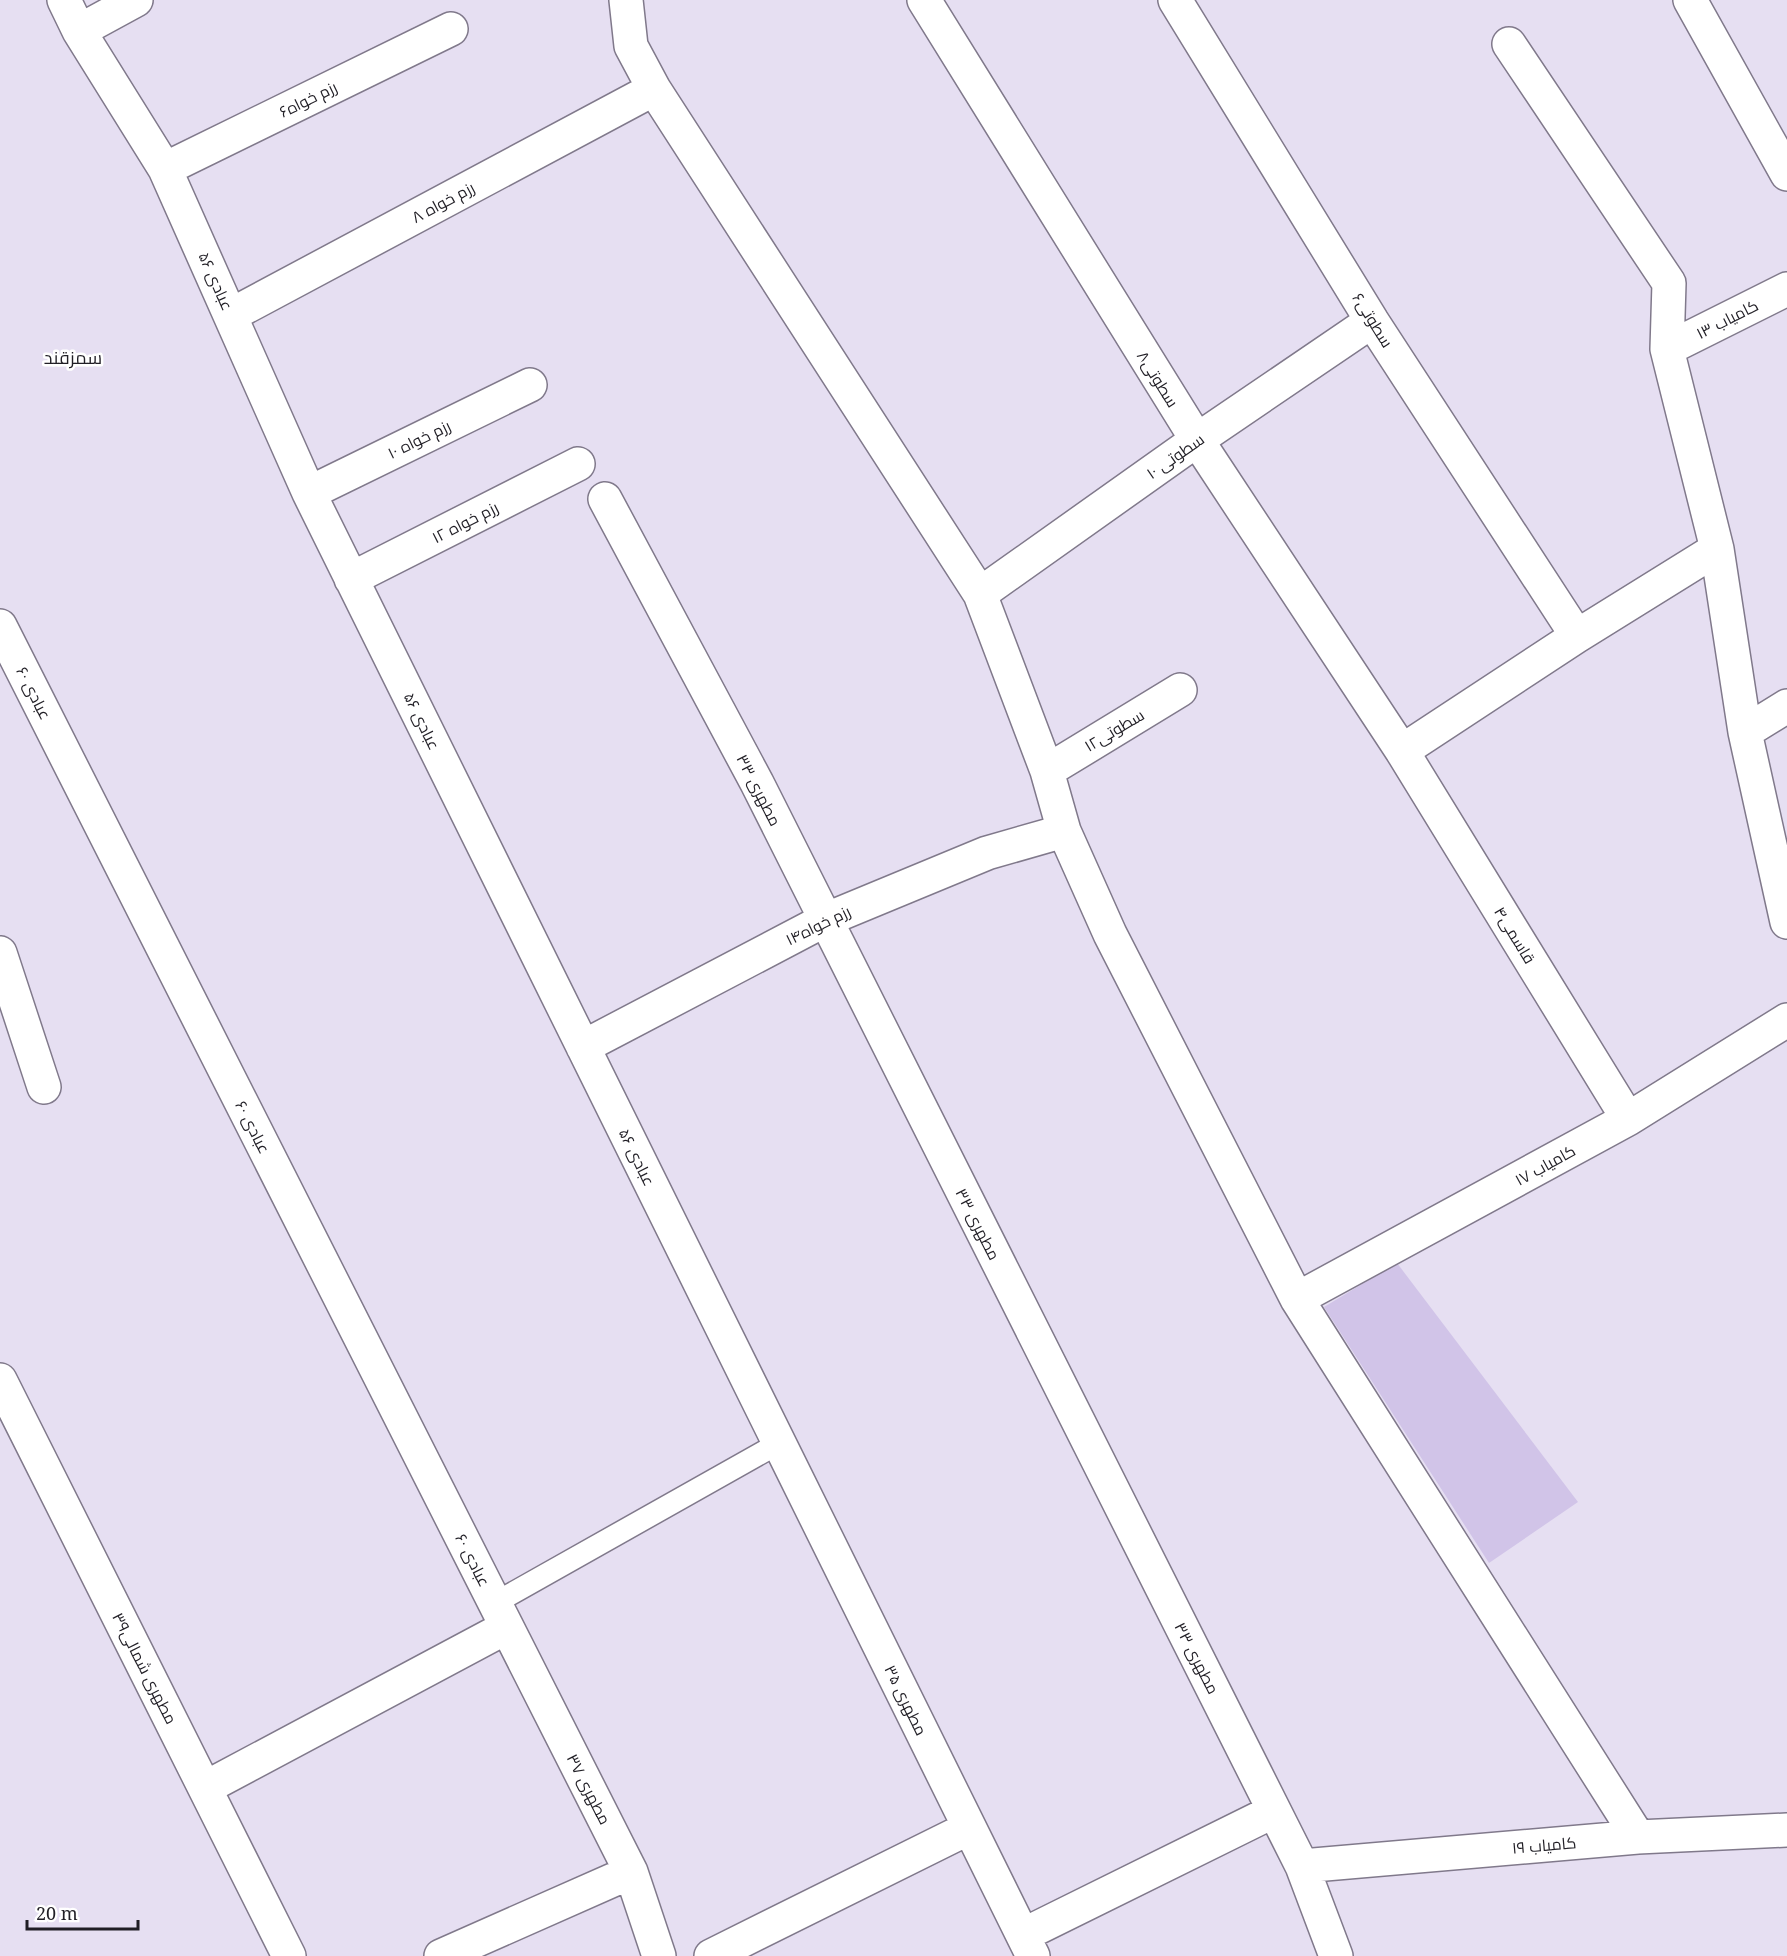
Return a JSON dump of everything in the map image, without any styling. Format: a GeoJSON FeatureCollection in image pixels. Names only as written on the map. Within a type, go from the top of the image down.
{"type":"FeatureCollection","features":[{"type":"Feature","properties":{"kind":"street","name":"عبادی ۵۶"},"geometry":{"type":"LineString","coordinates":[[64,0],[79,31],[165,169],[309,494],[779,1443]]}},
{"type":"Feature","properties":{"kind":"street"},"geometry":{"type":"LineString","coordinates":[[79,31],[136,0]]}},
{"type":"Feature","properties":{"kind":"street"},"geometry":{"type":"LineString","coordinates":[[626,0],[632,46],[654,89],[980,594],[1047,771],[1064,831],[1110,934],[1297,1299],[1638,1837]]}},
{"type":"Feature","properties":{"kind":"street","name":"سطوتی۸"},"geometry":{"type":"LineString","coordinates":[[924,0],[1197,440],[1402,751]]}},
{"type":"Feature","properties":{"kind":"street","name":"سطوتی۶"},"geometry":{"type":"LineString","coordinates":[[1175,0],[1372,321],[1576,636]]}},
{"type":"Feature","properties":{"kind":"street"},"geometry":{"type":"LineString","coordinates":[[1690,0],[1787,174]]}},
{"type":"Feature","properties":{"kind":"street","name":"رزم خواه۶"},"geometry":{"type":"LineString","coordinates":[[165,169],[451,29]]}},
{"type":"Feature","properties":{"kind":"street"},"geometry":{"type":"LineString","coordinates":[[1509,44],[1669,283],[1667,349],[1717,549],[1745,732],[1787,922]]}},
{"type":"Feature","properties":{"kind":"street","name":"رزم خواه ۸"},"geometry":{"type":"LineString","coordinates":[[231,315],[654,89]]}},
{"type":"Feature","properties":{"kind":"street","name":"کامیاب ۱۳"},"geometry":{"type":"LineString","coordinates":[[1667,349],[1787,289]]}},
{"type":"Feature","properties":{"kind":"street","name":"سطوتی ۱۰"},"geometry":{"type":"LineString","coordinates":[[980,594],[1197,440],[1372,321]]}},
{"type":"Feature","properties":{"kind":"street","name":"رزم خواه ۱۰"},"geometry":{"type":"LineString","coordinates":[[309,494],[530,385]]}},
{"type":"Feature","properties":{"kind":"street","name":"رزم خواه ۱۲"},"geometry":{"type":"LineString","coordinates":[[351,579],[579,465]]}},
{"type":"Feature","properties":{"kind":"street","name":"مطهری ۳۳"},"geometry":{"type":"LineString","coordinates":[[605,499],[757,783],[1302,1866],[1336,1956]]}},
{"type":"Feature","properties":{"kind":"street"},"geometry":{"type":"LineString","coordinates":[[1402,751],[1576,636],[1717,549]]}},
{"type":"Feature","properties":{"kind":"street","name":"عبادی ۶۰"},"geometry":{"type":"LineString","coordinates":[[0,626],[10,668],[501,1615]]}},
{"type":"Feature","properties":{"kind":"street","name":"سطوتی۱۲"},"geometry":{"type":"LineString","coordinates":[[1047,771],[1180,690]]}},
{"type":"Feature","properties":{"kind":"street"},"geometry":{"type":"LineString","coordinates":[[1745,732],[1787,706]]}},
{"type":"Feature","properties":{"kind":"street","name":"قاسمی۴"},"geometry":{"type":"LineString","coordinates":[[1402,751],[1628,1119]]}},
{"type":"Feature","properties":{"kind":"street","name":"رزم خواه۱۴"},"geometry":{"type":"LineString","coordinates":[[583,1047],[825,920],[987,854],[1064,831]]}},
{"type":"Feature","properties":{"kind":"street"},"geometry":{"type":"LineString","coordinates":[[0,953],[44,1087]]}},
{"type":"Feature","properties":{"kind":"street","name":"کامیاب ۱۷"},"geometry":{"type":"LineString","coordinates":[[1297,1299],[1628,1119],[1787,1020]]}},
{"type":"Feature","properties":{"kind":"street","name":"مطهری شمالی۳۹"},"geometry":{"type":"LineString","coordinates":[[0,1380],[289,1956]]}},
{"type":"Feature","properties":{"kind":"street","name":"مطهری ۳۵"},"geometry":{"type":"LineString","coordinates":[[779,1443],[1028,1945]]}},
{"type":"Feature","properties":{"kind":"street"},"geometry":{"type":"LineString","coordinates":[[205,1788],[501,1615]]}},
{"type":"Feature","properties":{"kind":"street","name":"مطهری ۳۷"},"geometry":{"type":"LineString","coordinates":[[501,1615],[631,1872],[659,1956]]}},
{"type":"Feature","properties":{"kind":"street"},"geometry":{"type":"LineString","coordinates":[[1028,1945],[1274,1811]]}},
{"type":"Feature","properties":{"kind":"street"},"geometry":{"type":"LineString","coordinates":[[711,1956],[969,1828]]}},
{"type":"Feature","properties":{"kind":"street","name":"کامیاب ۱۹"},"geometry":{"type":"LineString","coordinates":[[1302,1866],[1638,1837],[1787,1830]]}},
{"type":"Feature","properties":{"kind":"street"},"geometry":{"type":"LineString","coordinates":[[441,1956],[631,1872]]}},
{"type":"Feature","properties":{"kind":"lane"},"geometry":{"type":"LineString","coordinates":[[501,1615],[779,1443]]}},
{"type":"Feature","properties":{"kind":"shaded area"},"geometry":{"type":"Polygon","coordinates":[[[1397,1263],[1578,1502],[1489,1563],[1324,1307],[1397,1263]]]}},
{"type":"Feature","properties":{"kind":"district","name":"سمزقند"},"geometry":{"type":"Point","coordinates":[73,358]}}]}
